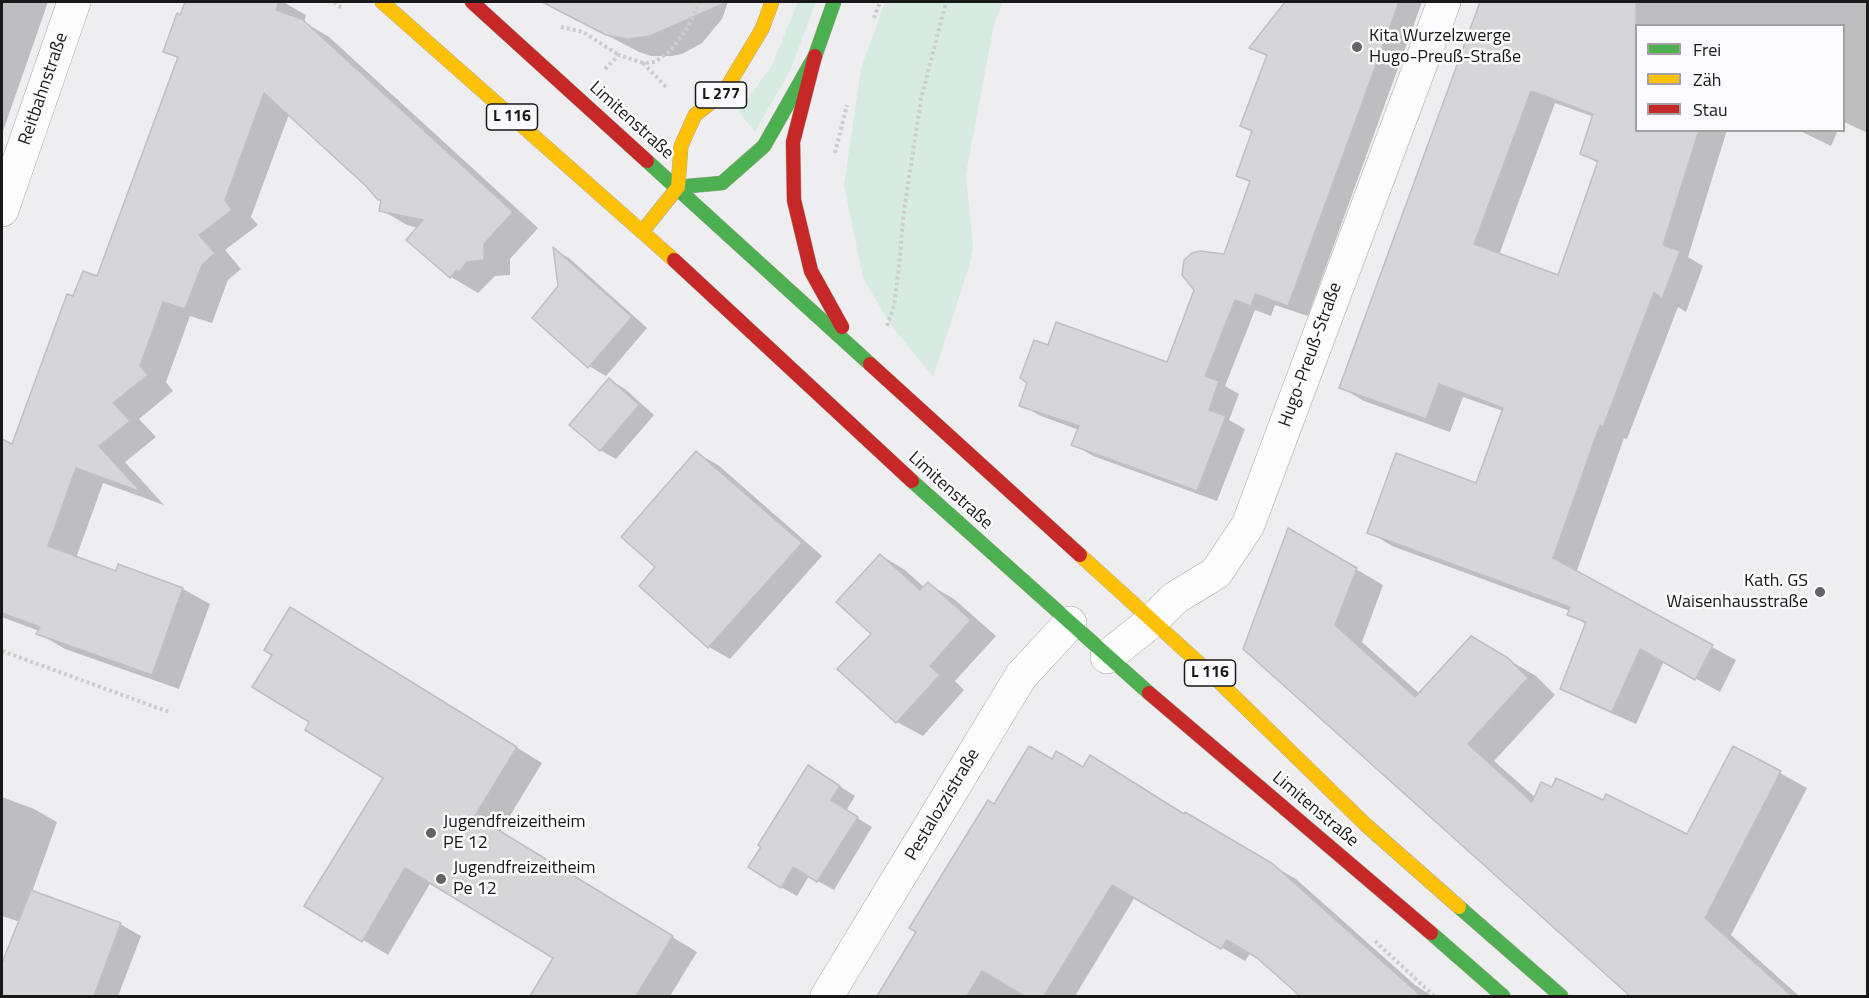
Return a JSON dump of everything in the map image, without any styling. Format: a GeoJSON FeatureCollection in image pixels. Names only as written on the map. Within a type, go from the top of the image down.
{"type":"FeatureCollection","features":[{"type":"Feature","properties":{"kind":"main road","name":"Limitenstraße"},"geometry":{"type":"LineString","coordinates":[[382,2],[718,299],[838,414],[1107,657],[1503,996]]}},
{"type":"Feature","properties":{"kind":"main road","name":"Limitenstraße"},"geometry":{"type":"LineString","coordinates":[[472,2],[1211,674],[1366,825],[1561,996]]}},
{"type":"Feature","properties":{"kind":"main road","name":"L 277"},"geometry":{"type":"LineString","coordinates":[[678,187],[681,146],[695,115],[724,92],[762,29],[772,2]]}},
{"type":"Feature","properties":{"kind":"main road"},"geometry":{"type":"LineString","coordinates":[[642,232],[678,187],[722,183],[764,146],[815,56],[834,2]]}},
{"type":"Feature","properties":{"kind":"main road","name":"L 116"},"geometry":{"type":"LineString","coordinates":[[815,56],[794,142],[794,200],[811,271],[856,353]]}},
{"type":"Feature","properties":{"kind":"street","name":"Reitbahnstraße"},"geometry":{"type":"LineString","coordinates":[[2,210],[74,2]]}},
{"type":"Feature","properties":{"kind":"street","name":"Hugo-Preuß-Straße"},"geometry":{"type":"LineString","coordinates":[[1107,657],[1152,621],[1175,598],[1215,573],[1248,525],[1444,2]]}},
{"type":"Feature","properties":{"kind":"street","name":"Pestalozzistraße"},"geometry":{"type":"LineString","coordinates":[[827,996],[1021,676],[1070,623]]}},
{"type":"Feature","properties":{"kind":"path"},"geometry":{"type":"LineString","coordinates":[[872,23],[880,2]]}},
{"type":"Feature","properties":{"kind":"path"},"geometry":{"type":"LineString","coordinates":[[885,335],[894,306],[904,207],[921,99],[946,2]]}},
{"type":"Feature","properties":{"kind":"path"},"geometry":{"type":"LineString","coordinates":[[558,26],[583,32],[619,55]]}},
{"type":"Feature","properties":{"kind":"path"},"geometry":{"type":"LineString","coordinates":[[834,163],[849,98]]}},
{"type":"Feature","properties":{"kind":"path"},"geometry":{"type":"LineString","coordinates":[[2,651],[169,712]]}},
{"type":"Feature","properties":{"kind":"green space"},"geometry":{"type":"Polygon","coordinates":[[[798,2],[816,2],[790,71],[755,132],[739,112],[772,65],[798,2]]]}},
{"type":"Feature","properties":{"kind":"green space"},"geometry":{"type":"Polygon","coordinates":[[[885,2],[1003,2],[994,24],[966,174],[973,245],[971,260],[933,377],[888,321],[863,278],[844,185],[861,68],[885,2]]]}},
{"type":"Feature","properties":{"kind":"building"},"geometry":{"type":"Polygon","coordinates":[[[185,2],[279,2],[276,10],[302,19],[513,212],[484,244],[484,260],[467,262],[450,278],[406,240],[423,220],[379,211],[381,200],[378,200],[366,186],[264,93],[225,200],[232,210],[199,235],[215,253],[202,265],[185,309],[163,302],[140,366],[148,375],[113,403],[130,421],[99,446],[141,492],[76,468],[48,546],[116,571],[118,564],[183,588],[152,675],[36,634],[40,627],[2,613],[2,439],[12,444],[67,294],[73,296],[83,271],[97,276],[178,57],[163,52],[177,13],[180,15],[185,2]]]}},
{"type":"Feature","properties":{"kind":"building"},"geometry":{"type":"Polygon","coordinates":[[[542,2],[727,2],[650,36],[628,39],[606,35],[542,2]]]}},
{"type":"Feature","properties":{"kind":"building"},"geometry":{"type":"Polygon","coordinates":[[[1285,2],[1399,2],[1288,306],[1255,294],[1251,306],[1235,300],[1205,376],[1219,381],[1209,410],[1226,416],[1197,491],[1071,445],[1079,426],[1019,406],[1027,383],[1020,378],[1034,340],[1048,345],[1056,322],[1167,362],[1194,290],[1182,275],[1184,260],[1192,253],[1200,251],[1224,254],[1250,181],[1236,176],[1252,131],[1240,126],[1267,55],[1249,48],[1285,2]]]}},
{"type":"Feature","properties":{"kind":"building"},"geometry":{"type":"Polygon","coordinates":[[[1480,2],[1636,2],[1635,132],[1698,132],[1663,245],[1680,251],[1662,299],[1654,292],[1603,427],[1600,425],[1553,558],[1713,645],[1695,680],[1640,649],[1612,712],[1560,689],[1586,622],[1567,615],[1570,607],[1367,533],[1396,453],[1476,483],[1503,408],[1439,384],[1426,419],[1339,388],[1480,2]],[[1531,91],[1474,244],[1558,275],[1598,161],[1580,154],[1593,114],[1531,91]]]}},
{"type":"Feature","properties":{"kind":"building"},"geometry":{"type":"Polygon","coordinates":[[[553,247],[632,317],[588,368],[532,318],[558,286],[553,247]]]}},
{"type":"Feature","properties":{"kind":"building"},"geometry":{"type":"Polygon","coordinates":[[[609,378],[639,405],[600,451],[569,425],[609,378]]]}},
{"type":"Feature","properties":{"kind":"building"},"geometry":{"type":"Polygon","coordinates":[[[696,451],[802,543],[708,648],[639,586],[655,567],[621,537],[696,451]]]}},
{"type":"Feature","properties":{"kind":"building"},"geometry":{"type":"Polygon","coordinates":[[[1288,528],[1357,568],[1335,625],[1415,697],[1471,636],[1508,658],[1528,678],[1468,744],[1532,802],[1541,782],[1552,787],[1556,778],[1603,800],[1606,794],[1687,834],[1733,746],[1781,771],[1705,918],[1792,996],[1630,996],[1243,649],[1288,528]]]}},
{"type":"Feature","properties":{"kind":"building"},"geometry":{"type":"Polygon","coordinates":[[[880,554],[920,590],[928,582],[971,620],[930,666],[940,675],[896,723],[837,669],[871,634],[836,602],[880,554]]]}},
{"type":"Feature","properties":{"kind":"building"},"geometry":{"type":"Polygon","coordinates":[[[290,607],[517,747],[475,816],[673,936],[636,996],[530,996],[553,958],[405,868],[362,942],[304,906],[383,778],[305,730],[309,722],[252,687],[272,655],[264,650],[290,607]]]}},
{"type":"Feature","properties":{"kind":"building"},"geometry":{"type":"Polygon","coordinates":[[[1029,746],[1052,759],[1056,751],[1083,767],[1090,755],[1184,814],[1185,812],[1273,864],[1421,996],[1300,996],[1257,958],[1227,940],[1221,949],[1112,885],[1044,996],[1024,996],[982,971],[967,996],[877,996],[916,932],[909,928],[988,800],[994,804],[1029,746]]]}},
{"type":"Feature","properties":{"kind":"building"},"geometry":{"type":"Polygon","coordinates":[[[808,765],[840,786],[831,800],[858,817],[817,882],[793,867],[781,888],[748,867],[761,847],[758,845],[808,765]]]}},
{"type":"Feature","properties":{"kind":"building"},"geometry":{"type":"Polygon","coordinates":[[[31,890],[121,923],[94,996],[2,996],[2,963],[31,890]]]}},
{"type":"Feature","properties":{"kind":"traffic: fast"},"geometry":{"type":"LineString","coordinates":[[678,187],[722,183],[764,146],[815,56],[834,2]]}},
{"type":"Feature","properties":{"kind":"traffic: fast"},"geometry":{"type":"LineString","coordinates":[[647,161],[870,364]]}},
{"type":"Feature","properties":{"kind":"traffic: fast"},"geometry":{"type":"LineString","coordinates":[[912,481],[1149,693]]}},
{"type":"Feature","properties":{"kind":"traffic: fast"},"geometry":{"type":"LineString","coordinates":[[1459,907],[1561,996]]}},
{"type":"Feature","properties":{"kind":"traffic: fast"},"geometry":{"type":"LineString","coordinates":[[1431,933],[1503,996]]}},
{"type":"Feature","properties":{"kind":"traffic: slow"},"geometry":{"type":"LineString","coordinates":[[382,2],[674,260]]}},
{"type":"Feature","properties":{"kind":"traffic: slow"},"geometry":{"type":"LineString","coordinates":[[642,232],[678,187],[681,146],[695,115],[724,92],[762,29],[772,2]]}},
{"type":"Feature","properties":{"kind":"traffic: slow"},"geometry":{"type":"LineString","coordinates":[[1080,555],[1211,674],[1366,825],[1459,907]]}},
{"type":"Feature","properties":{"kind":"traffic: jam"},"geometry":{"type":"LineString","coordinates":[[472,2],[647,161]]}},
{"type":"Feature","properties":{"kind":"traffic: jam"},"geometry":{"type":"LineString","coordinates":[[815,56],[793,142],[794,200],[811,271],[842,327]]}},
{"type":"Feature","properties":{"kind":"traffic: jam"},"geometry":{"type":"LineString","coordinates":[[674,260],[912,481]]}},
{"type":"Feature","properties":{"kind":"traffic: jam"},"geometry":{"type":"LineString","coordinates":[[870,364],[1080,555]]}},
{"type":"Feature","properties":{"kind":"traffic: jam"},"geometry":{"type":"LineString","coordinates":[[1149,693],[1431,933]]}},
{"type":"Feature","properties":{"kind":"place","name":"Kita Wurzelzwerge Hugo-Preuß-Straße"},"geometry":{"type":"Point","coordinates":[1357,47]}},
{"type":"Feature","properties":{"kind":"place","name":"Kath. GS Waisenhausstraße"},"geometry":{"type":"Point","coordinates":[1820,592]}},
{"type":"Feature","properties":{"kind":"place","name":"Jugendfreizeitheim PE 12"},"geometry":{"type":"Point","coordinates":[431,833]}},
{"type":"Feature","properties":{"kind":"place","name":"Jugendfreizeitheim Pe 12"},"geometry":{"type":"Point","coordinates":[441,879]}}]}
